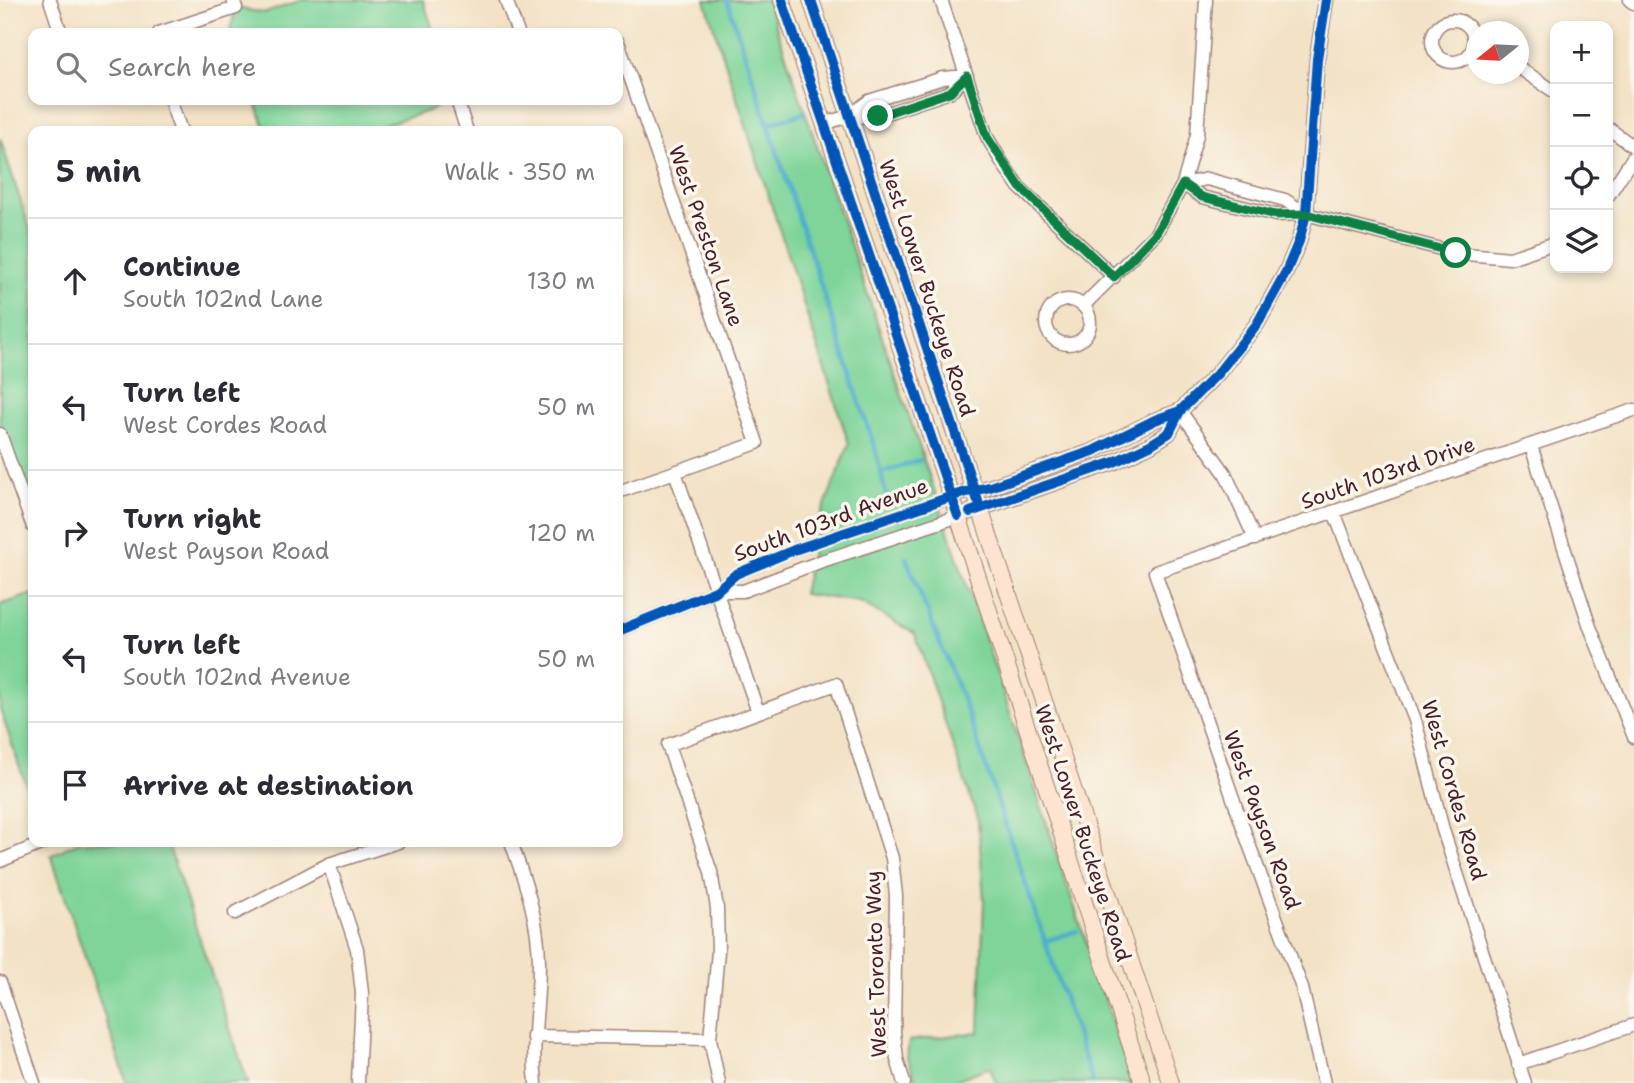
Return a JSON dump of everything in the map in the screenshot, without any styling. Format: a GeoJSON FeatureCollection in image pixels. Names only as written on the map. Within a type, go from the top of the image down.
{"type":"FeatureCollection","features":[{"type":"Feature","properties":{"kind":"main road","name":"West Lower Buckeye Road"},"geometry":{"type":"LineString","coordinates":[[782,0],[823,124],[970,512],[1171,1083]]}},
{"type":"Feature","properties":{"kind":"main road","name":"West Lower Buckeye Road"},"geometry":{"type":"LineString","coordinates":[[811,0],[849,116],[1143,1083]]}},
{"type":"Feature","properties":{"kind":"street"},"geometry":{"type":"LineString","coordinates":[[50,0],[59,28]]}},
{"type":"Feature","properties":{"kind":"street"},"geometry":{"type":"LineString","coordinates":[[506,0],[516,28]]}},
{"type":"Feature","properties":{"kind":"street"},"geometry":{"type":"LineString","coordinates":[[941,0],[987,137],[1020,187],[1114,277]]}},
{"type":"Feature","properties":{"kind":"street"},"geometry":{"type":"LineString","coordinates":[[1083,306],[1156,233],[1183,184],[1197,135],[1206,0]]}},
{"type":"Feature","properties":{"kind":"street"},"geometry":{"type":"LineString","coordinates":[[970,512],[1088,472],[1133,454],[1169,433],[1180,411],[1218,373],[1257,324],[1286,272],[1299,241],[1306,214],[1317,59],[1326,0]]}},
{"type":"Feature","properties":{"kind":"street"},"geometry":{"type":"LineString","coordinates":[[172,28],[235,4]]}},
{"type":"Feature","properties":{"kind":"street","name":"West Preston Lane"},"geometry":{"type":"LineString","coordinates":[[623,56],[757,443],[675,472]]}},
{"type":"Feature","properties":{"kind":"street"},"geometry":{"type":"LineString","coordinates":[[1529,74],[1550,89]]}},
{"type":"Feature","properties":{"kind":"street"},"geometry":{"type":"LineString","coordinates":[[823,124],[849,116],[869,101],[943,78],[967,76]]}},
{"type":"Feature","properties":{"kind":"street"},"geometry":{"type":"LineString","coordinates":[[172,105],[179,126]]}},
{"type":"Feature","properties":{"kind":"street"},"geometry":{"type":"LineString","coordinates":[[459,105],[465,126]]}},
{"type":"Feature","properties":{"kind":"street"},"geometry":{"type":"LineString","coordinates":[[1613,131],[1634,146]]}},
{"type":"Feature","properties":{"kind":"street"},"geometry":{"type":"LineString","coordinates":[[1613,188],[1634,156]]}},
{"type":"Feature","properties":{"kind":"street"},"geometry":{"type":"LineString","coordinates":[[1183,184],[1207,179],[1285,200],[1306,214],[1456,253],[1510,258],[1550,245]]}},
{"type":"Feature","properties":{"kind":"street","name":"South 103rd Drive"},"geometry":{"type":"LineString","coordinates":[[1155,572],[1634,410]]}},
{"type":"Feature","properties":{"kind":"street"},"geometry":{"type":"LineString","coordinates":[[963,494],[1093,451],[1154,420],[1180,411]]}},
{"type":"Feature","properties":{"kind":"street"},"geometry":{"type":"LineString","coordinates":[[1180,411],[1225,473],[1255,539]]}},
{"type":"Feature","properties":{"kind":"street"},"geometry":{"type":"LineString","coordinates":[[0,434],[28,513]]}},
{"type":"Feature","properties":{"kind":"street"},"geometry":{"type":"LineString","coordinates":[[1531,446],[1590,627],[1634,737]]}},
{"type":"Feature","properties":{"kind":"street"},"geometry":{"type":"LineString","coordinates":[[623,490],[675,472],[758,712],[668,745],[711,872],[717,908],[718,951],[710,1039],[719,1083]]}},
{"type":"Feature","properties":{"kind":"street","name":"South 103rd Avenue"},"geometry":{"type":"LineString","coordinates":[[623,629],[716,591],[736,574],[794,550],[963,494]]}},
{"type":"Feature","properties":{"kind":"street","name":"South 103rd Avenue"},"geometry":{"type":"LineString","coordinates":[[716,591],[743,591],[822,561],[970,512]]}},
{"type":"Feature","properties":{"kind":"street","name":"West Cordes Road"},"geometry":{"type":"LineString","coordinates":[[1334,512],[1415,720],[1443,830],[1525,1083]]}},
{"type":"Feature","properties":{"kind":"street","name":"West Payson Road"},"geometry":{"type":"LineString","coordinates":[[1155,572],[1246,836],[1302,988],[1324,1083]]}},
{"type":"Feature","properties":{"kind":"street","name":"West Toronto Way"},"geometry":{"type":"LineString","coordinates":[[758,712],[836,684],[892,858],[896,896],[894,1032],[897,1059],[904,1083]]}},
{"type":"Feature","properties":{"kind":"street"},"geometry":{"type":"LineString","coordinates":[[0,861],[32,847]]}},
{"type":"Feature","properties":{"kind":"street"},"geometry":{"type":"LineString","coordinates":[[235,913],[329,864],[382,847]]}},
{"type":"Feature","properties":{"kind":"street"},"geometry":{"type":"LineString","coordinates":[[513,847],[536,921],[539,965],[533,1036],[536,1083]]}},
{"type":"Feature","properties":{"kind":"street"},"geometry":{"type":"LineString","coordinates":[[329,864],[358,960],[362,993],[358,1083]]}},
{"type":"Feature","properties":{"kind":"street"},"geometry":{"type":"LineString","coordinates":[[0,982],[34,1083]]}},
{"type":"Feature","properties":{"kind":"street"},"geometry":{"type":"LineString","coordinates":[[1518,1064],[1634,1025]]}},
{"type":"Feature","properties":{"kind":"street"},"geometry":{"type":"LineString","coordinates":[[533,1036],[710,1039]]}},
{"type":"Feature","properties":{"kind":"green space"},"geometry":{"type":"Polygon","coordinates":[[[301,0],[423,0],[432,28],[231,28],[236,8],[266,13],[301,0]]]}},
{"type":"Feature","properties":{"kind":"green space"},"geometry":{"type":"Polygon","coordinates":[[[705,0],[767,0],[1133,1083],[996,1083],[990,1067],[948,1083],[917,1083],[907,1057],[909,1041],[979,1032],[984,900],[978,820],[915,634],[860,602],[803,594],[818,523],[849,444],[705,0]]]}},
{"type":"Feature","properties":{"kind":"green space"},"geometry":{"type":"Polygon","coordinates":[[[257,105],[440,105],[381,126],[264,126],[257,105]]]}},
{"type":"Feature","properties":{"kind":"green space"},"geometry":{"type":"Polygon","coordinates":[[[0,138],[28,224],[28,513],[0,434],[0,138]]]}},
{"type":"Feature","properties":{"kind":"green space"},"geometry":{"type":"Polygon","coordinates":[[[28,596],[28,791],[0,709],[0,605],[28,596]]]}},
{"type":"Feature","properties":{"kind":"green space"},"geometry":{"type":"Polygon","coordinates":[[[68,847],[169,847],[248,1083],[127,1083],[51,855],[68,847]]]}},
{"type":"Feature","properties":{"kind":"waterway"},"geometry":{"type":"LineString","coordinates":[[727,0],[876,452],[887,499]]}},
{"type":"Feature","properties":{"kind":"waterway"},"geometry":{"type":"LineString","coordinates":[[768,124],[804,113]]}},
{"type":"Feature","properties":{"kind":"waterway"},"geometry":{"type":"LineString","coordinates":[[881,473],[920,460]]}},
{"type":"Feature","properties":{"kind":"waterway"},"geometry":{"type":"LineString","coordinates":[[906,558],[966,708],[1093,1083]]}},
{"type":"Feature","properties":{"kind":"waterway"},"geometry":{"type":"LineString","coordinates":[[1045,941],[1077,931]]}},
{"type":"Feature","properties":{"kind":"cycle path"},"geometry":{"type":"LineString","coordinates":[[782,0],[958,516]]}},
{"type":"Feature","properties":{"kind":"cycle path"},"geometry":{"type":"LineString","coordinates":[[811,0],[978,501]]}},
{"type":"Feature","properties":{"kind":"cycle path"},"geometry":{"type":"LineString","coordinates":[[970,512],[1112,463],[1169,433],[1180,411],[1218,373],[1257,324],[1286,272],[1299,241],[1306,214],[1317,59],[1326,0]]}},
{"type":"Feature","properties":{"kind":"cycle path"},"geometry":{"type":"LineString","coordinates":[[623,629],[716,591],[736,574],[794,550],[1093,451],[1155,420],[1180,411]]}},
{"type":"Feature","properties":{"kind":"route"},"geometry":{"type":"LineString","coordinates":[[878,116],[950,92],[967,76],[987,137],[1003,164],[1020,187],[1114,277],[1156,233],[1183,184],[1202,197],[1281,216],[1306,214],[1456,253]]}}]}
